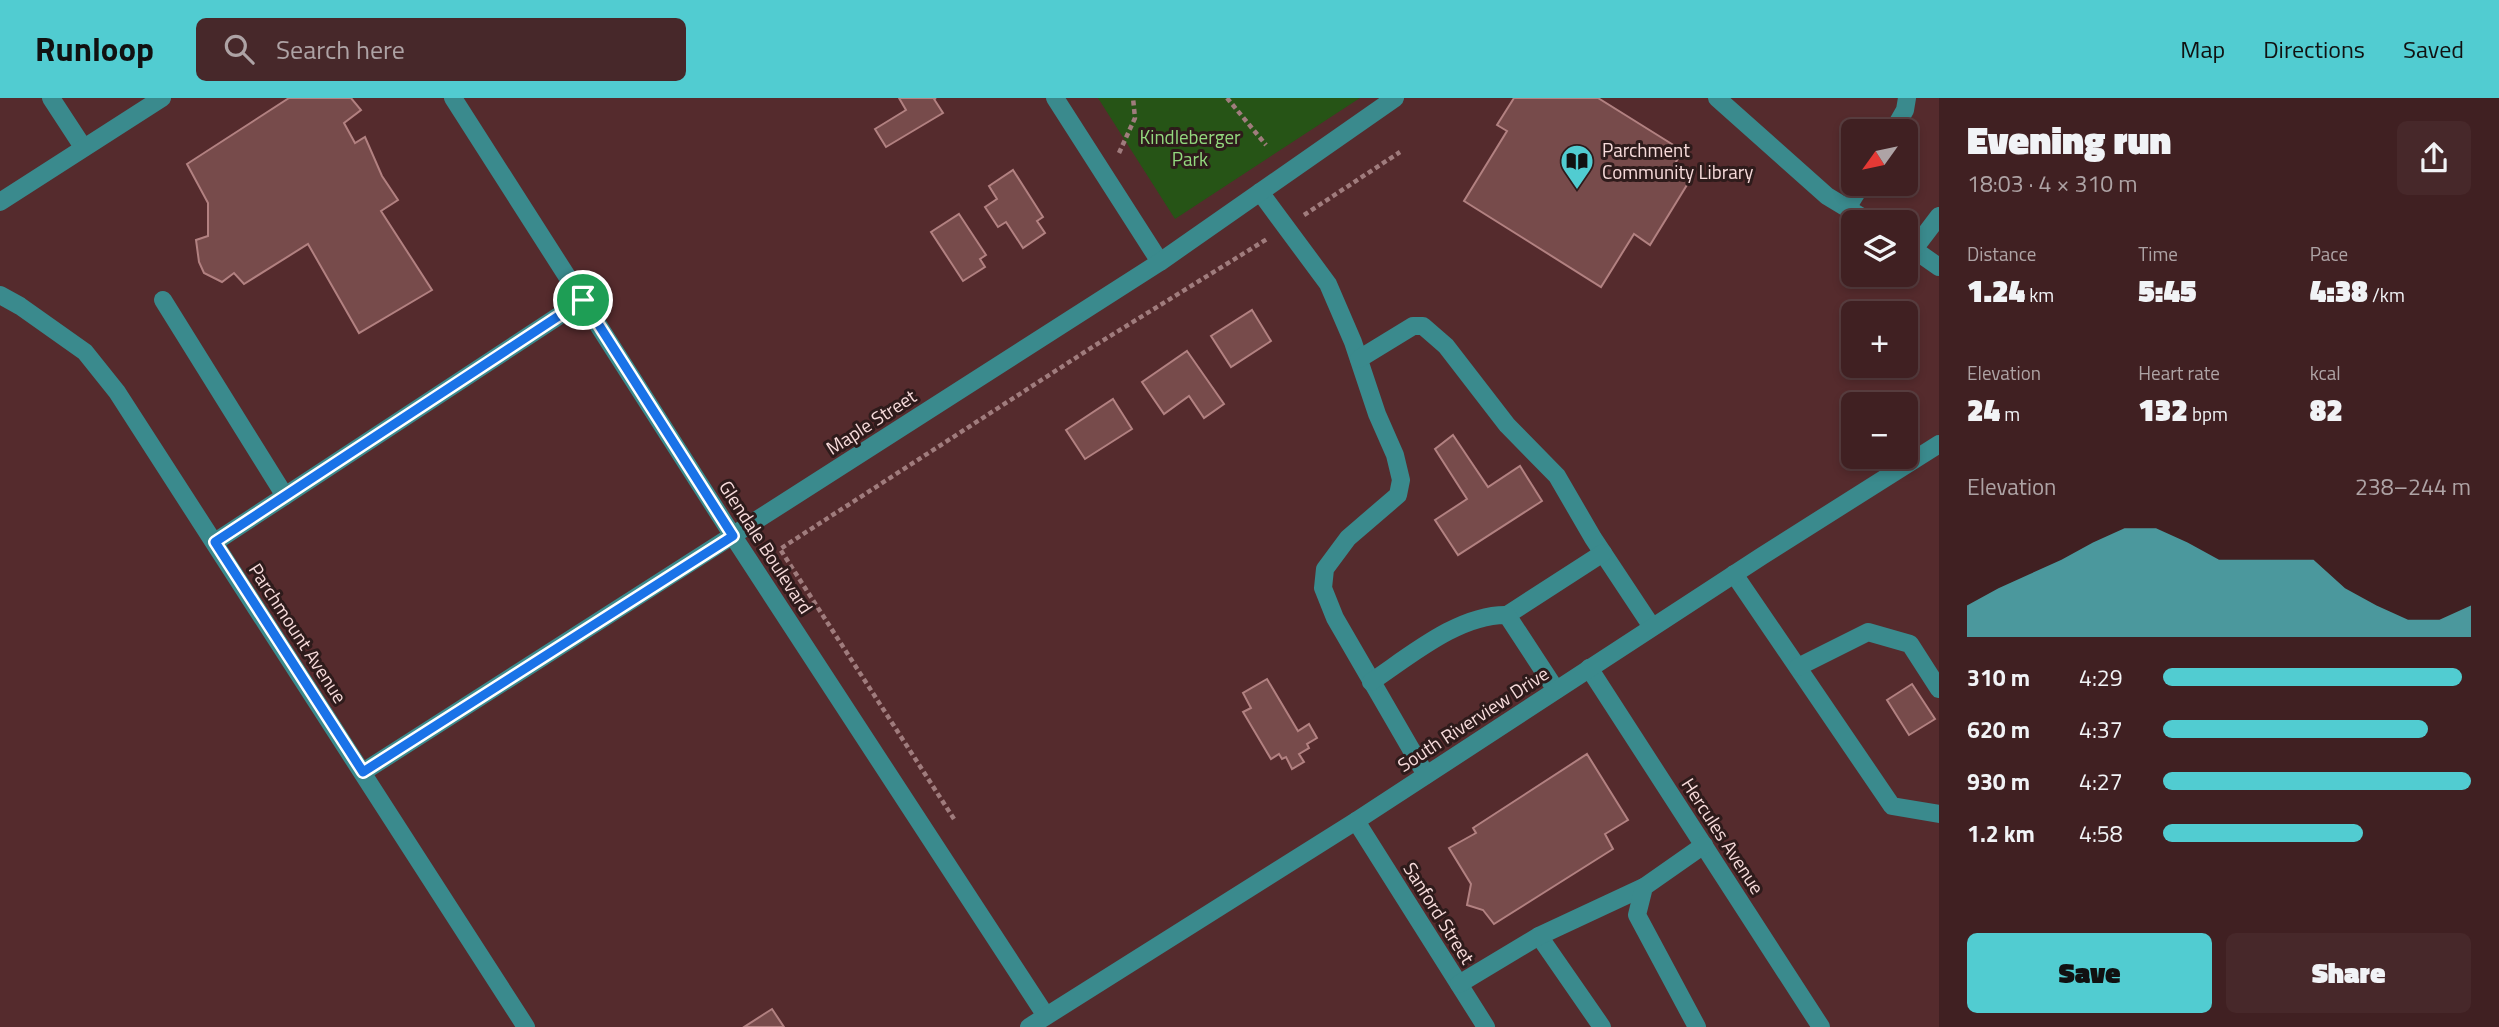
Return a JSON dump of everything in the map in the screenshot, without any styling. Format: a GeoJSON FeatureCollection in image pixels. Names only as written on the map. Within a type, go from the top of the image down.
{"type":"FeatureCollection","features":[{"type":"Feature","properties":{"kind":"street"},"geometry":{"type":"LineString","coordinates":[[51,98],[83,147]]}},
{"type":"Feature","properties":{"kind":"street"},"geometry":{"type":"LineString","coordinates":[[0,202],[162,98]]}},
{"type":"Feature","properties":{"kind":"street","name":"Glendale Boulevard"},"geometry":{"type":"LineString","coordinates":[[453,98],[733,536],[1046,1017]]}},
{"type":"Feature","properties":{"kind":"street"},"geometry":{"type":"LineString","coordinates":[[1055,98],[1160,262]]}},
{"type":"Feature","properties":{"kind":"street","name":"Maple Street"},"geometry":{"type":"LineString","coordinates":[[363,772],[1160,262],[1395,98]]}},
{"type":"Feature","properties":{"kind":"street"},"geometry":{"type":"LineString","coordinates":[[1717,98],[1827,196],[1850,210]]}},
{"type":"Feature","properties":{"kind":"street"},"geometry":{"type":"LineString","coordinates":[[1900,119],[1907,98]]}},
{"type":"Feature","properties":{"kind":"street"},"geometry":{"type":"LineString","coordinates":[[1260,192],[1328,284],[1395,455],[1401,480],[1398,495],[1348,538],[1325,569],[1323,588],[1335,618],[1426,775]]}},
{"type":"Feature","properties":{"kind":"street"},"geometry":{"type":"LineString","coordinates":[[1847,208],[1854,196]]}},
{"type":"Feature","properties":{"kind":"street"},"geometry":{"type":"LineString","coordinates":[[1918,238],[1939,216]]}},
{"type":"Feature","properties":{"kind":"street"},"geometry":{"type":"LineString","coordinates":[[1918,252],[1939,267]]}},
{"type":"Feature","properties":{"kind":"street","name":"Parchmount Avenue"},"geometry":{"type":"LineString","coordinates":[[0,295],[85,352],[117,392],[526,1027]]}},
{"type":"Feature","properties":{"kind":"street"},"geometry":{"type":"LineString","coordinates":[[163,300],[285,496]]}},
{"type":"Feature","properties":{"kind":"street"},"geometry":{"type":"LineString","coordinates":[[215,542],[583,300]]}},
{"type":"Feature","properties":{"kind":"street"},"geometry":{"type":"LineString","coordinates":[[1359,359],[1413,326],[1423,326],[1446,346],[1507,425],[1557,476],[1603,553],[1653,627]]}},
{"type":"Feature","properties":{"kind":"street","name":"South Riverview Drive"},"geometry":{"type":"LineString","coordinates":[[1029,1027],[1356,821],[1734,574],[1939,444]]}},
{"type":"Feature","properties":{"kind":"street"},"geometry":{"type":"LineString","coordinates":[[1371,682],[1442,634],[1490,615],[1507,615],[1603,553]]}},
{"type":"Feature","properties":{"kind":"street"},"geometry":{"type":"LineString","coordinates":[[1734,574],[1892,806],[1939,814]]}},
{"type":"Feature","properties":{"kind":"street"},"geometry":{"type":"LineString","coordinates":[[1507,615],[1556,691]]}},
{"type":"Feature","properties":{"kind":"street"},"geometry":{"type":"LineString","coordinates":[[1798,667],[1868,632],[1910,644],[1939,689]]}},
{"type":"Feature","properties":{"kind":"street","name":"Hercules Avenue"},"geometry":{"type":"LineString","coordinates":[[1590,668],[1821,1027]]}},
{"type":"Feature","properties":{"kind":"street","name":"Sanford Street"},"geometry":{"type":"LineString","coordinates":[[1356,821],[1486,1027]]}},
{"type":"Feature","properties":{"kind":"street"},"geometry":{"type":"LineString","coordinates":[[1459,984],[1539,936],[1644,887],[1704,845]]}},
{"type":"Feature","properties":{"kind":"street"},"geometry":{"type":"LineString","coordinates":[[1644,887],[1637,915],[1697,1027]]}},
{"type":"Feature","properties":{"kind":"street"},"geometry":{"type":"LineString","coordinates":[[1539,936],[1602,1027]]}},
{"type":"Feature","properties":{"kind":"path"},"geometry":{"type":"LineString","coordinates":[[1107,179],[1135,118],[1133,98]]}},
{"type":"Feature","properties":{"kind":"path"},"geometry":{"type":"LineString","coordinates":[[1227,98],[1266,145]]}},
{"type":"Feature","properties":{"kind":"path"},"geometry":{"type":"LineString","coordinates":[[954,819],[780,549],[1094,345],[1286,227],[1400,152]]}},
{"type":"Feature","properties":{"kind":"green space","name":"Kindleberger Park"},"geometry":{"type":"Polygon","coordinates":[[[1098,98],[1360,98],[1175,219],[1098,98]]]}},
{"type":"Feature","properties":{"kind":"building"},"geometry":{"type":"Polygon","coordinates":[[[289,98],[351,98],[361,110],[344,123],[355,143],[365,137],[382,176],[398,200],[381,211],[432,290],[359,333],[308,244],[244,284],[234,273],[222,282],[204,273],[199,262],[196,240],[208,236],[208,203],[187,164],[289,98]]]}},
{"type":"Feature","properties":{"kind":"building"},"geometry":{"type":"Polygon","coordinates":[[[899,98],[936,98],[934,99],[943,113],[886,147],[875,129],[906,110],[899,98]]]}},
{"type":"Feature","properties":{"kind":"building","name":"Parchment Community Library"},"geometry":{"type":"Polygon","coordinates":[[[1514,98],[1598,98],[1683,151],[1672,168],[1690,180],[1650,245],[1634,234],[1601,287],[1464,201],[1507,131],[1497,125],[1514,98]]]}},
{"type":"Feature","properties":{"kind":"building"},"geometry":{"type":"Polygon","coordinates":[[[1013,170],[1043,217],[1037,221],[1045,233],[1023,248],[1006,222],[998,227],[985,207],[997,199],[989,186],[1013,170]]]}},
{"type":"Feature","properties":{"kind":"building"},"geometry":{"type":"Polygon","coordinates":[[[959,214],[986,255],[980,259],[985,267],[963,281],[931,232],[959,214]]]}},
{"type":"Feature","properties":{"kind":"building"},"geometry":{"type":"Polygon","coordinates":[[[1252,310],[1271,341],[1231,367],[1211,336],[1252,310]]]}},
{"type":"Feature","properties":{"kind":"building"},"geometry":{"type":"Polygon","coordinates":[[[1187,351],[1224,404],[1204,418],[1189,396],[1164,414],[1142,382],[1187,351]]]}},
{"type":"Feature","properties":{"kind":"building"},"geometry":{"type":"Polygon","coordinates":[[[1113,399],[1132,429],[1085,459],[1066,430],[1113,399]]]}},
{"type":"Feature","properties":{"kind":"building"},"geometry":{"type":"Polygon","coordinates":[[[1453,435],[1488,487],[1520,466],[1542,501],[1458,555],[1435,520],[1467,499],[1435,449],[1453,435]]]}},
{"type":"Feature","properties":{"kind":"building"},"geometry":{"type":"Polygon","coordinates":[[[1267,679],[1298,731],[1309,724],[1317,738],[1307,744],[1309,748],[1299,754],[1304,762],[1292,769],[1286,757],[1282,759],[1279,754],[1271,759],[1243,712],[1251,708],[1243,693],[1267,679]]]}},
{"type":"Feature","properties":{"kind":"building"},"geometry":{"type":"Polygon","coordinates":[[[1912,684],[1935,719],[1909,735],[1887,700],[1912,684]]]}},
{"type":"Feature","properties":{"kind":"building"},"geometry":{"type":"Polygon","coordinates":[[[1587,754],[1628,820],[1605,834],[1613,849],[1494,924],[1483,910],[1467,905],[1471,884],[1449,848],[1476,833],[1473,828],[1587,754]]]}},
{"type":"Feature","properties":{"kind":"building"},"geometry":{"type":"Polygon","coordinates":[[[772,1009],[784,1027],[744,1027],[772,1009]]]}},
{"type":"Feature","properties":{"kind":"place","name":"Parchment Community Library"},"geometry":{"type":"Point","coordinates":[1577,191]}},
{"type":"Feature","properties":{"kind":"route"},"geometry":{"type":"LineString","coordinates":[[583,300],[733,536],[363,772],[215,542],[583,300]]}}]}
